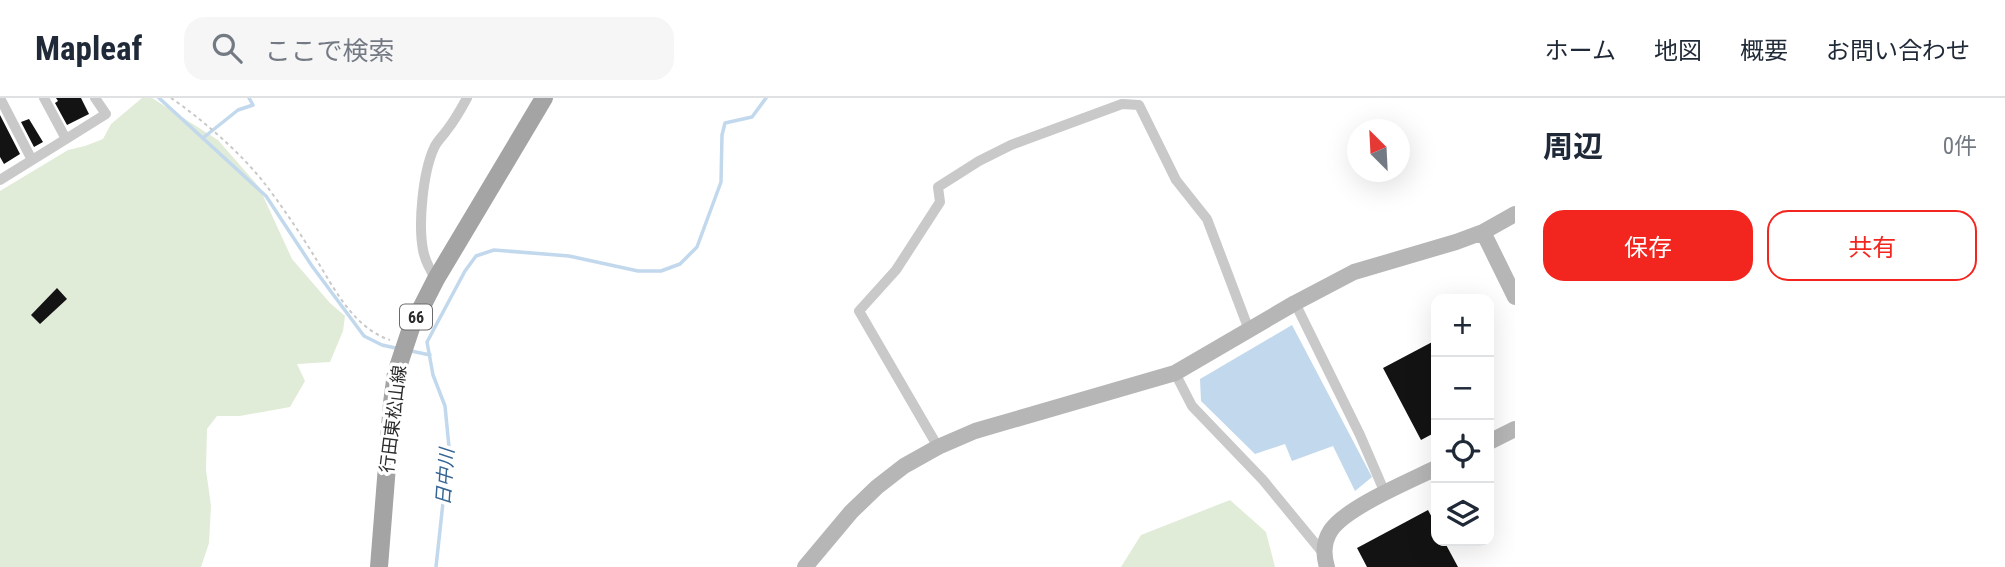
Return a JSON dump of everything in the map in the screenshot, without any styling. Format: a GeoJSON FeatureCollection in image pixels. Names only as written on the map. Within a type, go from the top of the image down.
{"type":"FeatureCollection","features":[{"type":"Feature","properties":{"kind":"main road","name":"行田東松山線"},"geometry":{"type":"LineString","coordinates":[[379,567],[392,403],[396,373],[404,345],[421,305],[544,98]]}},
{"type":"Feature","properties":{"kind":"street"},"geometry":{"type":"LineString","coordinates":[[0,98],[32,160]]}},
{"type":"Feature","properties":{"kind":"street"},"geometry":{"type":"LineString","coordinates":[[44,98],[66,139]]}},
{"type":"Feature","properties":{"kind":"street"},"geometry":{"type":"LineString","coordinates":[[1,178],[106,114],[95,98]]}},
{"type":"Feature","properties":{"kind":"street"},"geometry":{"type":"LineString","coordinates":[[436,279],[422,248],[425,178],[436,144],[459,114],[467,98]]}},
{"type":"Feature","properties":{"kind":"street"},"geometry":{"type":"LineString","coordinates":[[938,447],[859,311],[896,270],[940,202],[938,187],[979,161],[1012,145],[1122,104],[1139,105],[1176,180],[1207,219],[1249,330]]}},
{"type":"Feature","properties":{"kind":"street"},"geometry":{"type":"LineString","coordinates":[[807,566],[851,512],[877,487],[904,466],[938,447],[975,431],[1175,373],[1354,272],[1456,242],[1483,232],[1515,214]]}},
{"type":"Feature","properties":{"kind":"street"},"geometry":{"type":"LineString","coordinates":[[1483,232],[1515,297]]}},
{"type":"Feature","properties":{"kind":"street"},"geometry":{"type":"LineString","coordinates":[[1295,303],[1360,435],[1385,493]]}},
{"type":"Feature","properties":{"kind":"street"},"geometry":{"type":"LineString","coordinates":[[1175,373],[1192,406],[1264,480],[1325,560]]}},
{"type":"Feature","properties":{"kind":"street"},"geometry":{"type":"LineString","coordinates":[[1494,440],[1515,429]]}},
{"type":"Feature","properties":{"kind":"street"},"geometry":{"type":"LineString","coordinates":[[1325,560],[1330,531],[1346,515],[1431,470]]}},
{"type":"Feature","properties":{"kind":"path"},"geometry":{"type":"LineString","coordinates":[[171,98],[228,145],[254,171],[316,258],[340,297],[369,331],[404,345]]}},
{"type":"Feature","properties":{"kind":"green space"},"geometry":{"type":"Polygon","coordinates":[[[142,98],[152,98],[218,140],[259,187],[292,259],[330,303],[345,316],[343,331],[330,362],[297,364],[305,381],[290,407],[240,416],[217,416],[207,429],[206,470],[211,506],[209,543],[201,567],[0,567],[0,191],[68,150],[103,139],[111,124],[142,98]]]}},
{"type":"Feature","properties":{"kind":"green space"},"geometry":{"type":"Polygon","coordinates":[[[1230,500],[1266,532],[1275,567],[1121,567],[1141,535],[1230,500]]]}},
{"type":"Feature","properties":{"kind":"water"},"geometry":{"type":"Polygon","coordinates":[[[1292,325],[1372,477],[1355,491],[1333,446],[1292,461],[1285,444],[1255,454],[1201,401],[1200,379],[1292,325]]]}},
{"type":"Feature","properties":{"kind":"building"},"geometry":{"type":"Polygon","coordinates":[[[56,98],[81,98],[89,114],[67,125],[55,103],[58,101],[56,98]]]}},
{"type":"Feature","properties":{"kind":"building"},"geometry":{"type":"Polygon","coordinates":[[[0,115],[20,154],[4,164],[0,157],[0,115]]]}},
{"type":"Feature","properties":{"kind":"building"},"geometry":{"type":"Polygon","coordinates":[[[29,119],[43,142],[34,147],[21,122],[29,119]]]}},
{"type":"Feature","properties":{"kind":"building"},"geometry":{"type":"Polygon","coordinates":[[[57,288],[67,299],[40,324],[31,315],[57,288]]]}},
{"type":"Feature","properties":{"kind":"building"},"geometry":{"type":"Polygon","coordinates":[[[1431,343],[1431,435],[1421,440],[1383,368],[1431,343]]]}},
{"type":"Feature","properties":{"kind":"building"},"geometry":{"type":"Polygon","coordinates":[[[1428,510],[1431,516],[1431,546],[1447,546],[1458,567],[1367,567],[1357,548],[1428,510]]]}},
{"type":"Feature","properties":{"kind":"waterway"},"geometry":{"type":"LineString","coordinates":[[159,98],[266,196],[312,266],[364,336],[382,345],[400,349]]}},
{"type":"Feature","properties":{"kind":"waterway"},"geometry":{"type":"LineString","coordinates":[[203,138],[238,110],[253,105],[249,98]]}},
{"type":"Feature","properties":{"kind":"waterway","name":"日中川"},"geometry":{"type":"LineString","coordinates":[[436,567],[449,447],[445,406],[433,375],[427,342],[465,271],[476,256],[494,250],[569,256],[638,271],[661,271],[680,264],[697,247],[721,182],[722,135],[725,123],[752,117],[766,98]]}},
{"type":"Feature","properties":{"kind":"waterway"},"geometry":{"type":"LineString","coordinates":[[411,351],[430,355]]}}]}
